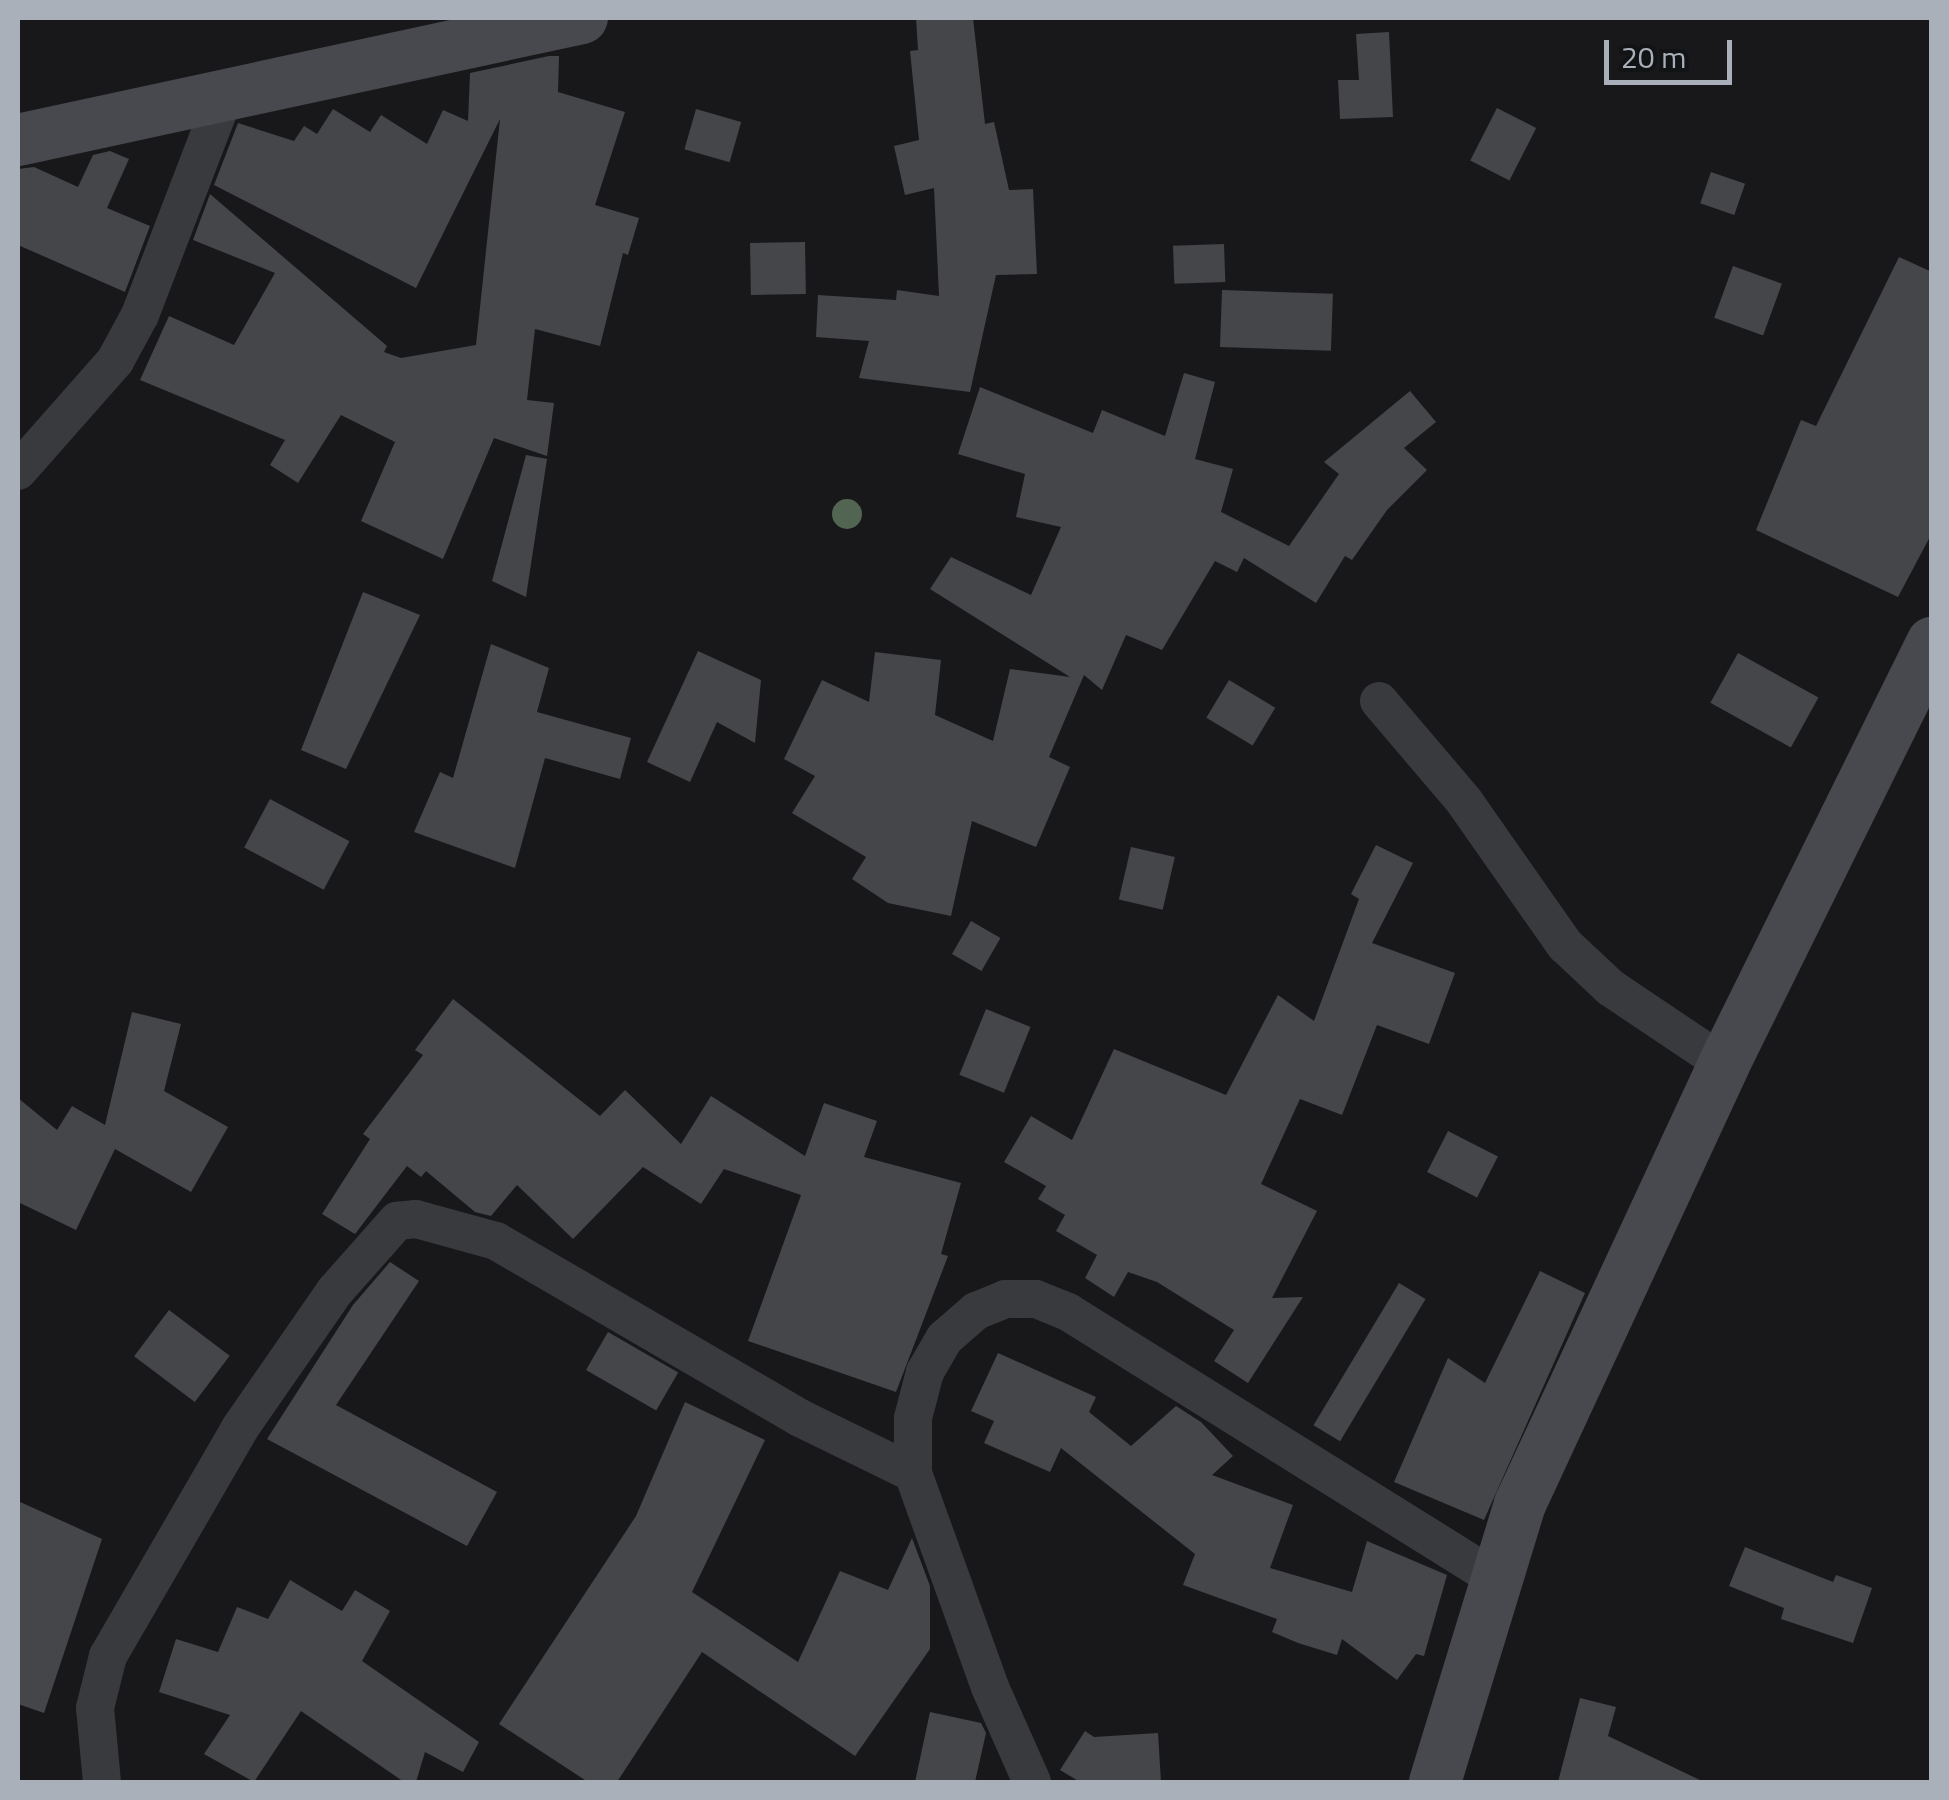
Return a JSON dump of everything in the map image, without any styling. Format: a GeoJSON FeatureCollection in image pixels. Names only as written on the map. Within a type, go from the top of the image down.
{"type":"FeatureCollection","features":[{"type":"Feature","properties":{"kind":"main road"},"geometry":{"type":"LineString","coordinates":[[18,140],[224,96],[436,34],[582,18]]}},
{"type":"Feature","properties":{"kind":"main road"},"geometry":{"type":"LineString","coordinates":[[1434,1782],[1493,1577],[1520,1504],[1724,1064],[1932,643]]}},
{"type":"Feature","properties":{"kind":"street"},"geometry":{"type":"LineString","coordinates":[[18,471],[115,360],[140,315],[224,96]]}},
{"type":"Feature","properties":{"kind":"street"},"geometry":{"type":"LineString","coordinates":[[1379,701],[1464,800],[1564,945],[1611,988],[1724,1064]]}},
{"type":"Feature","properties":{"kind":"street"},"geometry":{"type":"LineString","coordinates":[[102,1782],[95,1708],[108,1656],[240,1428],[335,1291],[397,1221],[416,1218],[496,1241],[800,1418],[914,1473]]}},
{"type":"Feature","properties":{"kind":"street"},"geometry":{"type":"LineString","coordinates":[[1032,1782],[990,1687],[914,1473],[913,1418],[925,1372],[946,1338],[976,1311],[1005,1299],[1036,1299],[1493,1577]]}},
{"type":"Feature","properties":{"kind":"building"},"geometry":{"type":"Polygon","coordinates":[[[916,18],[973,18],[985,124],[994,122],[1009,190],[1033,189],[1037,274],[996,275],[970,392],[859,378],[869,341],[816,337],[818,295],[896,300],[897,290],[939,296],[934,188],[905,195],[894,146],[919,140],[910,51],[918,50],[916,18]]]}},
{"type":"Feature","properties":{"kind":"building"},"geometry":{"type":"Polygon","coordinates":[[[1389,32],[1393,117],[1340,119],[1338,80],[1359,80],[1356,34],[1389,32]]]}},
{"type":"Feature","properties":{"kind":"building"},"geometry":{"type":"Polygon","coordinates":[[[559,56],[558,92],[625,112],[595,205],[639,218],[628,255],[623,253],[600,346],[535,329],[527,400],[554,403],[547,456],[494,438],[443,559],[361,521],[395,442],[341,415],[298,483],[270,465],[285,440],[140,380],[169,316],[234,345],[275,273],[193,240],[210,194],[387,346],[384,352],[401,358],[476,345],[500,119],[416,288],[214,185],[238,123],[294,141],[304,126],[317,134],[333,109],[370,132],[381,115],[427,144],[443,110],[468,121],[470,73],[559,56]]]}},
{"type":"Feature","properties":{"kind":"building"},"geometry":{"type":"Polygon","coordinates":[[[1497,108],[1536,128],[1509,181],[1470,161],[1497,108]]]}},
{"type":"Feature","properties":{"kind":"building"},"geometry":{"type":"Polygon","coordinates":[[[696,109],[741,122],[730,162],[684,149],[696,109]]]}},
{"type":"Feature","properties":{"kind":"building"},"geometry":{"type":"Polygon","coordinates":[[[110,151],[129,159],[107,208],[150,226],[125,292],[18,245],[18,169],[34,167],[78,187],[93,155],[110,151]]]}},
{"type":"Feature","properties":{"kind":"building"},"geometry":{"type":"Polygon","coordinates":[[[1711,172],[1745,184],[1734,215],[1700,203],[1711,172]]]}},
{"type":"Feature","properties":{"kind":"building"},"geometry":{"type":"Polygon","coordinates":[[[805,242],[806,294],[751,295],[750,243],[805,242]]]}},
{"type":"Feature","properties":{"kind":"building"},"geometry":{"type":"Polygon","coordinates":[[[1224,244],[1225,282],[1174,284],[1173,246],[1224,244]]]}},
{"type":"Feature","properties":{"kind":"building"},"geometry":{"type":"Polygon","coordinates":[[[1899,257],[1932,272],[1932,533],[1898,597],[1756,530],[1801,420],[1816,426],[1899,257]]]}},
{"type":"Feature","properties":{"kind":"building"},"geometry":{"type":"Polygon","coordinates":[[[1733,266],[1782,284],[1763,335],[1714,318],[1733,266]]]}},
{"type":"Feature","properties":{"kind":"building"},"geometry":{"type":"Polygon","coordinates":[[[1222,290],[1333,294],[1331,351],[1220,347],[1222,290]]]}},
{"type":"Feature","properties":{"kind":"building"},"geometry":{"type":"Polygon","coordinates":[[[1184,373],[1215,382],[1195,459],[1233,469],[1221,512],[1289,546],[1339,474],[1324,462],[1410,391],[1436,422],[1404,448],[1427,470],[1387,510],[1352,560],[1345,556],[1316,603],[1244,558],[1237,572],[1215,561],[1162,650],[1126,635],[1102,690],[1084,675],[1049,757],[1070,767],[1036,847],[972,821],[951,916],[888,903],[852,879],[866,857],[792,813],[815,776],[784,759],[822,680],[869,702],[875,652],[941,660],[935,715],[993,741],[1010,669],[1070,677],[930,589],[951,557],[1031,595],[1061,527],[1016,517],[1025,474],[958,454],[980,387],[1093,433],[1102,410],[1165,436],[1184,373]]]}},
{"type":"Feature","properties":{"kind":"building"},"geometry":{"type":"Polygon","coordinates":[[[526,455],[547,459],[526,597],[492,581],[526,455]]]}},
{"type":"Feature","properties":{"kind":"building"},"geometry":{"type":"Polygon","coordinates":[[[363,592],[420,615],[346,769],[301,750],[363,592]]]}},
{"type":"Feature","properties":{"kind":"building"},"geometry":{"type":"Polygon","coordinates":[[[491,644],[549,668],[537,712],[631,738],[620,779],[545,758],[515,868],[414,832],[440,772],[453,778],[491,644]]]}},
{"type":"Feature","properties":{"kind":"building"},"geometry":{"type":"Polygon","coordinates":[[[698,651],[761,680],[755,743],[717,722],[690,782],[647,762],[698,651]]]}},
{"type":"Feature","properties":{"kind":"building"},"geometry":{"type":"Polygon","coordinates":[[[1738,653],[1818,698],[1791,747],[1710,703],[1738,653]]]}},
{"type":"Feature","properties":{"kind":"building"},"geometry":{"type":"Polygon","coordinates":[[[1229,680],[1275,708],[1253,746],[1206,718],[1229,680]]]}},
{"type":"Feature","properties":{"kind":"building"},"geometry":{"type":"Polygon","coordinates":[[[270,799],[349,841],[324,890],[244,848],[270,799]]]}},
{"type":"Feature","properties":{"kind":"building"},"geometry":{"type":"Polygon","coordinates":[[[1376,845],[1413,863],[1372,943],[1455,973],[1429,1044],[1377,1025],[1342,1115],[1300,1099],[1261,1184],[1317,1211],[1272,1298],[1303,1297],[1248,1383],[1214,1361],[1234,1330],[1157,1282],[1128,1272],[1114,1297],[1085,1278],[1097,1255],[1056,1231],[1065,1215],[1038,1199],[1046,1186],[1004,1162],[1031,1116],[1072,1140],[1114,1049],[1226,1095],[1278,995],[1314,1021],[1359,899],[1351,894],[1376,845]]]}},
{"type":"Feature","properties":{"kind":"building"},"geometry":{"type":"Polygon","coordinates":[[[1131,847],[1175,857],[1163,910],[1119,900],[1131,847]]]}},
{"type":"Feature","properties":{"kind":"building"},"geometry":{"type":"Polygon","coordinates":[[[971,921],[1000,938],[981,971],[952,954],[971,921]]]}},
{"type":"Feature","properties":{"kind":"building"},"geometry":{"type":"Polygon","coordinates":[[[453,999],[600,1116],[625,1090],[681,1144],[711,1096],[805,1156],[824,1103],[877,1121],[864,1157],[961,1183],[941,1254],[948,1256],[896,1392],[748,1341],[801,1195],[724,1169],[701,1204],[643,1167],[573,1239],[517,1185],[491,1216],[475,1212],[426,1171],[421,1177],[407,1166],[355,1234],[322,1214],[370,1139],[363,1134],[423,1055],[415,1050],[453,999]]]}},
{"type":"Feature","properties":{"kind":"building"},"geometry":{"type":"Polygon","coordinates":[[[986,1009],[1031,1027],[1004,1093],[959,1075],[986,1009]]]}},
{"type":"Feature","properties":{"kind":"building"},"geometry":{"type":"Polygon","coordinates":[[[132,1012],[181,1024],[164,1091],[228,1127],[191,1192],[115,1149],[76,1230],[18,1202],[18,1098],[57,1130],[72,1106],[105,1125],[132,1012]]]}},
{"type":"Feature","properties":{"kind":"building"},"geometry":{"type":"Polygon","coordinates":[[[1448,1131],[1498,1156],[1477,1197],[1427,1172],[1448,1131]]]}},
{"type":"Feature","properties":{"kind":"building"},"geometry":{"type":"Polygon","coordinates":[[[390,1262],[419,1281],[336,1405],[497,1492],[467,1546],[267,1439],[353,1305],[390,1262]]]}},
{"type":"Feature","properties":{"kind":"building"},"geometry":{"type":"Polygon","coordinates":[[[1540,1271],[1585,1293],[1484,1520],[1394,1482],[1448,1358],[1485,1383],[1540,1271]]]}},
{"type":"Feature","properties":{"kind":"building"},"geometry":{"type":"Polygon","coordinates":[[[1399,1283],[1426,1299],[1340,1441],[1314,1425],[1399,1283]]]}},
{"type":"Feature","properties":{"kind":"building"},"geometry":{"type":"Polygon","coordinates":[[[169,1310],[230,1356],[195,1402],[134,1356],[169,1310]]]}},
{"type":"Feature","properties":{"kind":"building"},"geometry":{"type":"Polygon","coordinates":[[[608,1332],[678,1372],[656,1411],[586,1370],[608,1332]]]}},
{"type":"Feature","properties":{"kind":"building"},"geometry":{"type":"Polygon","coordinates":[[[998,1353],[1096,1397],[1089,1412],[1131,1446],[1176,1406],[1201,1422],[1233,1456],[1212,1475],[1293,1505],[1270,1568],[1352,1592],[1367,1541],[1447,1575],[1424,1656],[1416,1654],[1397,1680],[1342,1639],[1337,1655],[1298,1643],[1272,1632],[1277,1619],[1183,1585],[1195,1554],[1061,1448],[1050,1472],[984,1443],[994,1421],[971,1411],[998,1353]]]}},
{"type":"Feature","properties":{"kind":"building"},"geometry":{"type":"Polygon","coordinates":[[[685,1402],[765,1440],[692,1592],[798,1662],[840,1571],[888,1590],[912,1538],[930,1586],[930,1649],[855,1756],[702,1652],[617,1782],[588,1782],[499,1724],[636,1516],[685,1402]]]}},
{"type":"Feature","properties":{"kind":"building"},"geometry":{"type":"Polygon","coordinates":[[[18,1501],[102,1539],[44,1713],[18,1704],[18,1501]]]}},
{"type":"Feature","properties":{"kind":"building"},"geometry":{"type":"Polygon","coordinates":[[[1745,1547],[1833,1582],[1836,1575],[1872,1588],[1853,1643],[1781,1619],[1784,1608],[1729,1586],[1745,1547]]]}},
{"type":"Feature","properties":{"kind":"building"},"geometry":{"type":"Polygon","coordinates":[[[290,1580],[342,1611],[355,1590],[390,1611],[362,1661],[479,1742],[463,1772],[425,1752],[416,1782],[404,1782],[301,1711],[254,1782],[204,1754],[230,1715],[159,1692],[176,1639],[218,1652],[237,1607],[268,1619],[290,1580]]]}},
{"type":"Feature","properties":{"kind":"building"},"geometry":{"type":"Polygon","coordinates":[[[1580,1698],[1616,1707],[1608,1736],[1704,1782],[1558,1782],[1580,1698]]]}},
{"type":"Feature","properties":{"kind":"building"},"geometry":{"type":"Polygon","coordinates":[[[930,1712],[981,1723],[986,1733],[975,1782],[915,1782],[930,1712]]]}},
{"type":"Feature","properties":{"kind":"building"},"geometry":{"type":"Polygon","coordinates":[[[1085,1731],[1094,1737],[1158,1733],[1161,1782],[1080,1782],[1060,1770],[1085,1731]]]}}]}
